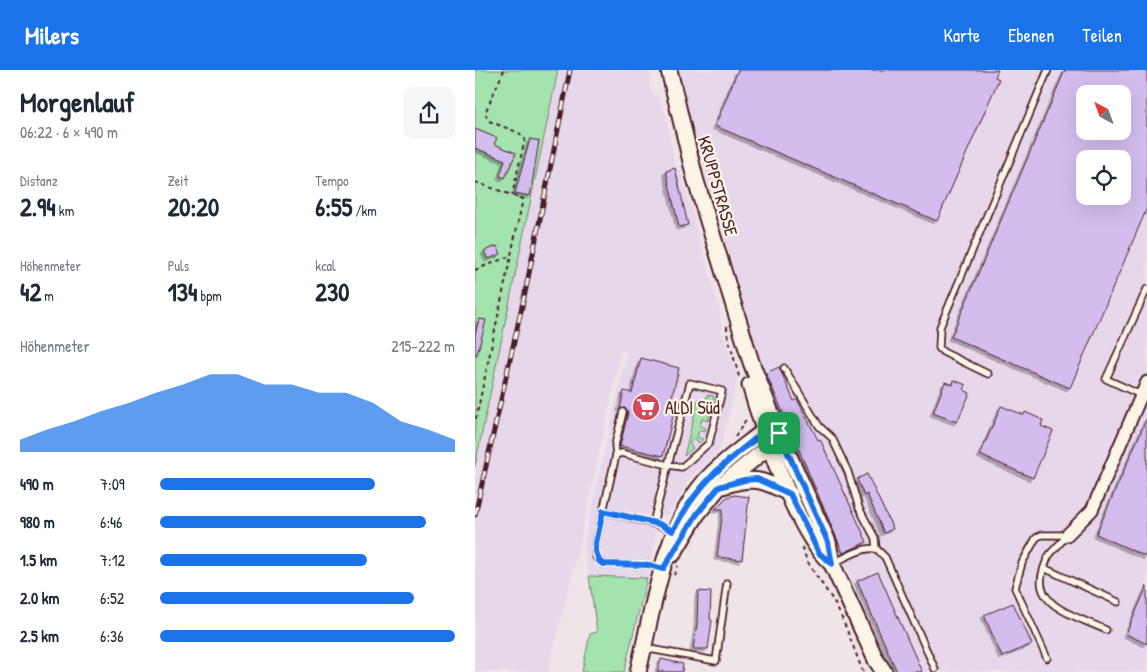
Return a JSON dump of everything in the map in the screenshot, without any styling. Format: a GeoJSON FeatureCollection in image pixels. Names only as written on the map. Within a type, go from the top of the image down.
{"type":"FeatureCollection","features":[{"type":"Feature","properties":{"kind":"street","name":"KRUPPSTRASSE"},"geometry":{"type":"LineString","coordinates":[[669,70],[695,178],[735,311],[735,332],[773,437]]}},
{"type":"Feature","properties":{"kind":"street"},"geometry":{"type":"LineString","coordinates":[[1067,536],[1092,510],[1147,382]]}},
{"type":"Feature","properties":{"kind":"street"},"geometry":{"type":"LineString","coordinates":[[638,672],[669,572],[697,514],[719,487],[773,437]]}},
{"type":"Feature","properties":{"kind":"street"},"geometry":{"type":"LineString","coordinates":[[773,437],[790,494],[819,553],[832,564]]}},
{"type":"Feature","properties":{"kind":"street"},"geometry":{"type":"LineString","coordinates":[[669,572],[673,531],[691,499],[722,464],[773,437]]}},
{"type":"Feature","properties":{"kind":"street"},"geometry":{"type":"LineString","coordinates":[[773,437],[828,542],[832,564],[879,668]]}},
{"type":"Feature","properties":{"kind":"street"},"geometry":{"type":"LineString","coordinates":[[719,487],[744,480],[757,479],[790,494]]}},
{"type":"Feature","properties":{"kind":"lane"},"geometry":{"type":"LineString","coordinates":[[989,374],[943,352],[939,348],[941,327],[1048,70]]}},
{"type":"Feature","properties":{"kind":"lane"},"geometry":{"type":"LineString","coordinates":[[1141,395],[1107,379],[1147,289]]}},
{"type":"Feature","properties":{"kind":"lane"},"geometry":{"type":"LineString","coordinates":[[784,368],[819,426],[832,438],[848,472],[859,508],[875,538],[876,549],[885,557],[935,669]]}},
{"type":"Feature","properties":{"kind":"lane"},"geometry":{"type":"LineString","coordinates":[[616,455],[621,453],[668,465],[682,468],[709,443],[722,391],[690,382],[668,465],[653,523]]}},
{"type":"Feature","properties":{"kind":"lane"},"geometry":{"type":"LineString","coordinates":[[623,412],[615,445],[616,455],[595,548],[599,561],[603,564],[649,565],[669,572]]}},
{"type":"Feature","properties":{"kind":"lane"},"geometry":{"type":"LineString","coordinates":[[603,511],[653,523],[673,531]]}},
{"type":"Feature","properties":{"kind":"lane"},"geometry":{"type":"LineString","coordinates":[[1047,658],[1015,588],[1022,563],[1036,538],[1041,535],[1067,536]]}},
{"type":"Feature","properties":{"kind":"lane"},"geometry":{"type":"LineString","coordinates":[[1067,536],[1051,553],[1040,580],[1041,587],[1049,602],[1107,630]]}},
{"type":"Feature","properties":{"kind":"lane"},"geometry":{"type":"LineString","coordinates":[[832,564],[863,551],[876,549]]}},
{"type":"Feature","properties":{"kind":"lane"},"geometry":{"type":"LineString","coordinates":[[1044,568],[1118,602]]}},
{"type":"Feature","properties":{"kind":"lane"},"geometry":{"type":"LineString","coordinates":[[644,648],[716,661],[727,583]]}},
{"type":"Feature","properties":{"kind":"path"},"geometry":{"type":"LineString","coordinates":[[504,70],[485,113],[489,121],[519,133],[525,139],[512,195]]}},
{"type":"Feature","properties":{"kind":"path"},"geometry":{"type":"LineString","coordinates":[[475,182],[523,199],[475,423]]}},
{"type":"Feature","properties":{"kind":"path"},"geometry":{"type":"LineString","coordinates":[[475,270],[511,256]]}},
{"type":"Feature","properties":{"kind":"path"},"geometry":{"type":"LineString","coordinates":[[735,438],[744,422]]}},
{"type":"Feature","properties":{"kind":"path"},"geometry":{"type":"LineString","coordinates":[[800,542],[804,556],[817,581],[833,601],[841,615],[863,672]]}},
{"type":"Feature","properties":{"kind":"path"},"geometry":{"type":"LineString","coordinates":[[669,572],[681,558]]}},
{"type":"Feature","properties":{"kind":"shaded area"},"geometry":{"type":"Polygon","coordinates":[[[558,70],[650,70],[650,90],[659,98],[666,114],[675,168],[679,166],[720,311],[721,330],[738,378],[720,451],[688,481],[668,516],[661,514],[647,578],[589,576],[583,547],[627,353],[621,351],[578,551],[548,672],[475,672],[475,466],[558,70]]]}},
{"type":"Feature","properties":{"kind":"shaded area"},"geometry":{"type":"Polygon","coordinates":[[[677,70],[1147,70],[1147,672],[892,672],[763,373],[677,70]]]}},
{"type":"Feature","properties":{"kind":"green space"},"geometry":{"type":"Polygon","coordinates":[[[475,70],[558,70],[475,466],[475,70]]]}},
{"type":"Feature","properties":{"kind":"green space"},"geometry":{"type":"Polygon","coordinates":[[[707,395],[714,396],[712,404],[706,403],[704,409],[711,411],[708,421],[702,419],[700,426],[706,428],[705,431],[699,430],[697,437],[703,439],[699,443],[695,438],[689,443],[693,448],[684,456],[698,400],[706,401],[707,395]]]}},
{"type":"Feature","properties":{"kind":"green space"},"geometry":{"type":"Polygon","coordinates":[[[589,576],[647,578],[624,672],[582,672],[590,634],[597,632],[589,576]]]}},
{"type":"Feature","properties":{"kind":"building"},"geometry":{"type":"Polygon","coordinates":[[[738,70],[998,70],[995,77],[999,79],[937,221],[715,126],[738,70]]]}},
{"type":"Feature","properties":{"kind":"building"},"geometry":{"type":"Polygon","coordinates":[[[1065,70],[1147,70],[1147,208],[1070,388],[951,337],[1065,70]]]}},
{"type":"Feature","properties":{"kind":"building"},"geometry":{"type":"Polygon","coordinates":[[[475,129],[497,138],[494,144],[516,153],[505,178],[500,176],[505,160],[475,148],[475,129]]]}},
{"type":"Feature","properties":{"kind":"building"},"geometry":{"type":"Polygon","coordinates":[[[530,139],[539,141],[530,196],[515,193],[530,139]]]}},
{"type":"Feature","properties":{"kind":"building"},"geometry":{"type":"Polygon","coordinates":[[[675,168],[688,225],[679,227],[666,171],[675,168]]]}},
{"type":"Feature","properties":{"kind":"building"},"geometry":{"type":"Polygon","coordinates":[[[497,246],[501,254],[488,259],[484,251],[497,246]]]}},
{"type":"Feature","properties":{"kind":"building"},"geometry":{"type":"Polygon","coordinates":[[[479,319],[486,320],[477,355],[475,354],[475,335],[479,319]]]}},
{"type":"Feature","properties":{"kind":"building","name":"ALDI Süd"},"geometry":{"type":"Polygon","coordinates":[[[641,358],[679,368],[670,406],[675,408],[663,456],[620,446],[628,413],[625,408],[620,409],[624,391],[632,393],[641,358]]]}},
{"type":"Feature","properties":{"kind":"building"},"geometry":{"type":"Polygon","coordinates":[[[779,367],[794,401],[797,399],[818,440],[820,439],[867,542],[843,553],[766,373],[779,367]]]}},
{"type":"Feature","properties":{"kind":"building"},"geometry":{"type":"Polygon","coordinates":[[[954,380],[966,385],[964,390],[970,393],[957,422],[933,413],[945,382],[953,385],[954,380]]]}},
{"type":"Feature","properties":{"kind":"building"},"geometry":{"type":"Polygon","coordinates":[[[1001,406],[1024,415],[1025,412],[1043,420],[1041,426],[1053,431],[1033,478],[980,455],[1001,406]]]}},
{"type":"Feature","properties":{"kind":"building"},"geometry":{"type":"Polygon","coordinates":[[[1147,418],[1147,557],[1096,534],[1147,418]]]}},
{"type":"Feature","properties":{"kind":"building"},"geometry":{"type":"Polygon","coordinates":[[[867,474],[893,529],[884,533],[867,494],[864,496],[857,479],[867,474]]]}},
{"type":"Feature","properties":{"kind":"building"},"geometry":{"type":"Polygon","coordinates":[[[735,495],[749,497],[742,560],[717,557],[723,509],[715,509],[727,497],[735,495]]]}},
{"type":"Feature","properties":{"kind":"building"},"geometry":{"type":"Polygon","coordinates":[[[878,572],[922,672],[897,672],[857,581],[878,572]]]}},
{"type":"Feature","properties":{"kind":"building"},"geometry":{"type":"Polygon","coordinates":[[[1147,586],[1147,644],[1126,634],[1147,586]]]}},
{"type":"Feature","properties":{"kind":"building"},"geometry":{"type":"Polygon","coordinates":[[[698,591],[711,592],[710,619],[712,620],[708,649],[693,649],[697,624],[698,591]]]}},
{"type":"Feature","properties":{"kind":"building"},"geometry":{"type":"Polygon","coordinates":[[[1013,603],[1032,644],[1002,657],[984,615],[1013,603]]]}},
{"type":"Feature","properties":{"kind":"building"},"geometry":{"type":"Polygon","coordinates":[[[661,659],[683,664],[682,672],[657,672],[661,659]]]}},
{"type":"Feature","properties":{"kind":"railway"},"geometry":{"type":"LineString","coordinates":[[475,515],[525,293],[570,70]]}},
{"type":"Feature","properties":{"kind":"place","name":"ALDI Süd"},"geometry":{"type":"Point","coordinates":[646,407]}},
{"type":"Feature","properties":{"kind":"route"},"geometry":{"type":"LineString","coordinates":[[764,432],[779,433],[828,542],[832,564],[819,553],[790,494],[757,479],[734,482],[719,487],[697,514],[663,569],[649,565],[603,564],[596,557],[595,548],[603,511],[659,524],[673,531],[691,499],[722,464],[764,432]]}}]}
